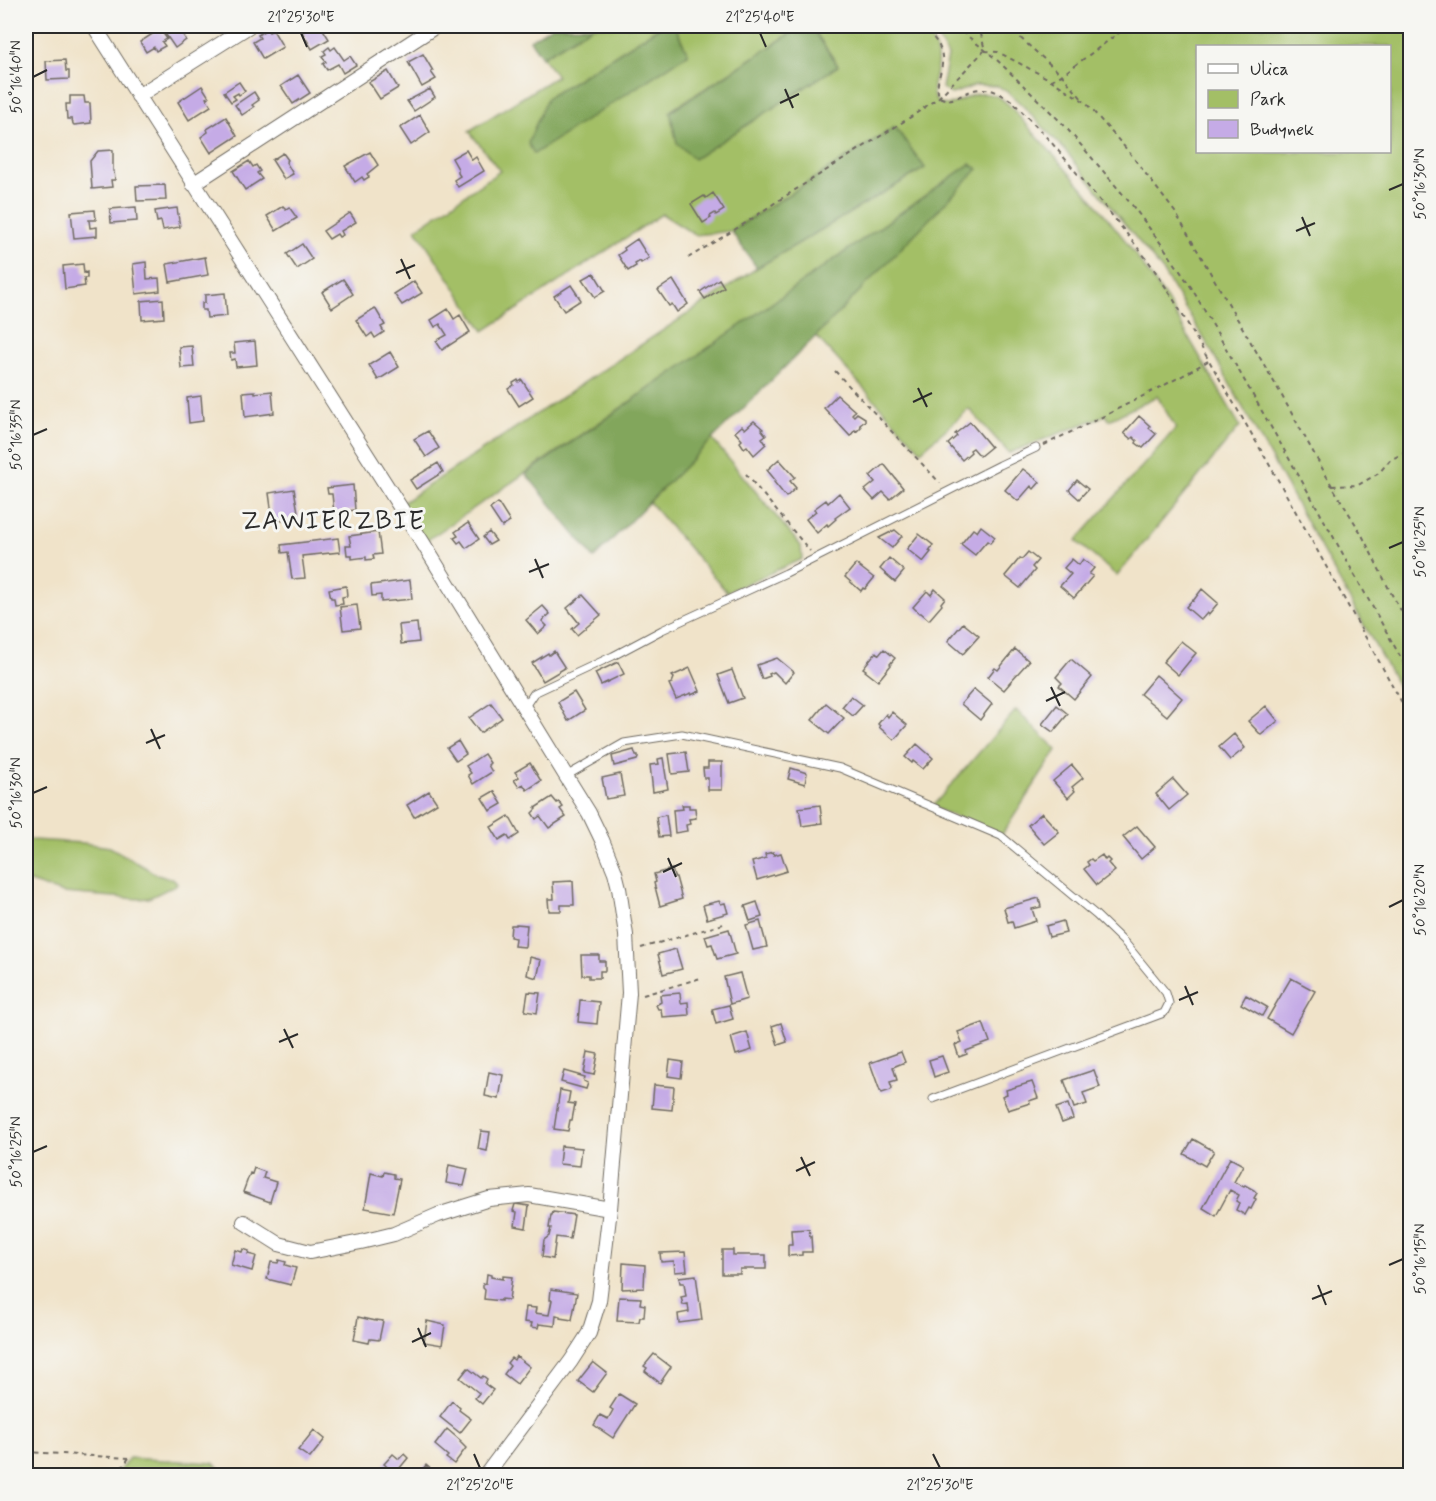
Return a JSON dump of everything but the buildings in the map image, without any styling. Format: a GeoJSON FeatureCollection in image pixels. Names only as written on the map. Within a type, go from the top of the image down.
{"type":"FeatureCollection","features":[{"type":"Feature","properties":{"kind":"street"},"geometry":{"type":"LineString","coordinates":[[94,26],[423,543],[589,813],[615,872],[626,935],[629,999],[610,1209],[599,1301],[589,1333],[571,1361],[485,1476]]}},
{"type":"Feature","properties":{"kind":"street"},"geometry":{"type":"LineString","coordinates":[[138,96],[249,26]]}},
{"type":"Feature","properties":{"kind":"street"},"geometry":{"type":"LineString","coordinates":[[193,184],[436,26]]}},
{"type":"Feature","properties":{"kind":"street"},"geometry":{"type":"LineString","coordinates":[[244,1222],[279,1244],[310,1251],[394,1234],[438,1215],[489,1200],[529,1195],[610,1209]]}},
{"type":"Feature","properties":{"kind":"lane"},"geometry":{"type":"LineString","coordinates":[[524,708],[534,693],[662,630],[786,573],[1036,448]]}},
{"type":"Feature","properties":{"kind":"lane"},"geometry":{"type":"LineString","coordinates":[[566,776],[624,743],[682,734],[840,768],[1001,837],[1096,915],[1126,944],[1166,993],[1169,1003],[1164,1013],[933,1099]]}},
{"type":"Feature","properties":{"kind":"path"},"geometry":{"type":"LineString","coordinates":[[920,26],[937,41],[942,54],[936,87],[939,98]]}},
{"type":"Feature","properties":{"kind":"path"},"geometry":{"type":"LineString","coordinates":[[955,26],[1063,124],[1165,249],[1191,287],[1410,674]]}},
{"type":"Feature","properties":{"kind":"path"},"geometry":{"type":"LineString","coordinates":[[975,26],[981,34],[985,51]]}},
{"type":"Feature","properties":{"kind":"path"},"geometry":{"type":"LineString","coordinates":[[1007,26],[1062,75],[1129,152],[1175,212],[1360,533],[1410,626]]}},
{"type":"Feature","properties":{"kind":"path"},"geometry":{"type":"LineString","coordinates":[[1051,80],[1062,75],[1128,26]]}},
{"type":"Feature","properties":{"kind":"path"},"geometry":{"type":"LineString","coordinates":[[688,258],[939,98],[985,51]]}},
{"type":"Feature","properties":{"kind":"path"},"geometry":{"type":"LineString","coordinates":[[985,51],[998,52],[1051,80],[1085,102]]}},
{"type":"Feature","properties":{"kind":"path"},"geometry":{"type":"LineString","coordinates":[[939,98],[951,100],[978,89],[999,92],[1012,101],[1082,178],[1143,255],[1171,295],[1273,471],[1410,717]]}},
{"type":"Feature","properties":{"kind":"path"},"geometry":{"type":"LineString","coordinates":[[1036,448],[1107,415],[1209,361]]}},
{"type":"Feature","properties":{"kind":"path"},"geometry":{"type":"LineString","coordinates":[[835,371],[948,492]]}},
{"type":"Feature","properties":{"kind":"path"},"geometry":{"type":"LineString","coordinates":[[1332,486],[1358,485],[1379,473],[1390,460],[1404,453],[1410,456]]}},
{"type":"Feature","properties":{"kind":"path"},"geometry":{"type":"LineString","coordinates":[[746,474],[816,558]]}},
{"type":"Feature","properties":{"kind":"path"},"geometry":{"type":"LineString","coordinates":[[627,952],[727,922]]}},
{"type":"Feature","properties":{"kind":"path"},"geometry":{"type":"LineString","coordinates":[[629,999],[701,978]]}},
{"type":"Feature","properties":{"kind":"path"},"geometry":{"type":"LineString","coordinates":[[26,1452],[129,1458],[116,1476]]}},
{"type":"Feature","properties":{"kind":"green space"},"geometry":{"type":"Polygon","coordinates":[[[552,26],[593,26],[542,57],[530,40],[552,26]]]}},
{"type":"Feature","properties":{"kind":"green space"},"geometry":{"type":"Polygon","coordinates":[[[593,26],[661,26],[547,98],[688,55],[675,26],[802,26],[670,111],[838,65],[811,26],[912,26],[921,31],[931,40],[936,52],[937,64],[933,90],[935,99],[947,105],[973,95],[987,94],[1000,98],[1011,107],[1094,201],[1125,240],[1167,300],[1240,426],[1117,576],[1076,541],[1176,428],[1157,396],[1109,420],[1106,415],[1009,453],[969,409],[921,451],[816,336],[977,169],[970,164],[701,353],[423,543],[399,505],[757,268],[925,168],[895,127],[731,231],[695,235],[662,214],[484,331],[416,229],[500,171],[469,131],[557,76],[542,57],[593,26]]]}},
{"type":"Feature","properties":{"kind":"green space"},"geometry":{"type":"Polygon","coordinates":[[[661,26],[675,26],[688,54],[534,154],[528,143],[547,98],[661,26]]]}},
{"type":"Feature","properties":{"kind":"green space"},"geometry":{"type":"Polygon","coordinates":[[[802,26],[811,26],[838,66],[694,159],[677,143],[670,112],[802,26]]]}},
{"type":"Feature","properties":{"kind":"green space"},"geometry":{"type":"Polygon","coordinates":[[[925,26],[1410,26],[1410,708],[1208,345],[1161,269],[1064,149],[1010,94],[998,86],[976,85],[951,94],[942,88],[948,56],[933,31],[925,26]]]}},
{"type":"Feature","properties":{"kind":"green space"},"geometry":{"type":"Polygon","coordinates":[[[895,127],[925,168],[757,268],[731,231],[895,127]]]}},
{"type":"Feature","properties":{"kind":"green space"},"geometry":{"type":"Polygon","coordinates":[[[970,164],[978,169],[816,336],[594,558],[526,474],[970,164]]]}},
{"type":"Feature","properties":{"kind":"green space"},"geometry":{"type":"Polygon","coordinates":[[[712,439],[801,546],[802,559],[727,592],[649,502],[712,439]]]}},
{"type":"Feature","properties":{"kind":"green space"},"geometry":{"type":"Polygon","coordinates":[[[1016,710],[1057,750],[1001,836],[932,807],[1016,710]]]}},
{"type":"Feature","properties":{"kind":"green space"},"geometry":{"type":"Polygon","coordinates":[[[26,838],[110,847],[157,875],[175,880],[177,883],[149,898],[139,899],[63,893],[26,881],[26,838]]]}},
{"type":"Feature","properties":{"kind":"green space"},"geometry":{"type":"Polygon","coordinates":[[[129,1458],[213,1463],[228,1475],[116,1475],[129,1458]]]}},
{"type":"Feature","properties":{"kind":"district","name":"ZAWIERZBIE"},"geometry":{"type":"Point","coordinates":[333,520]}}]}
